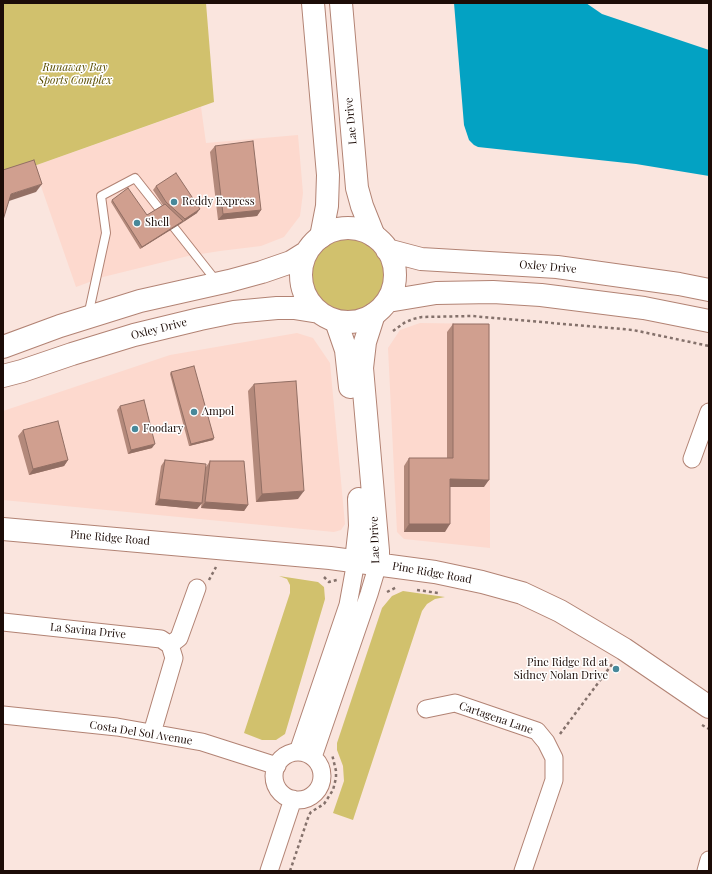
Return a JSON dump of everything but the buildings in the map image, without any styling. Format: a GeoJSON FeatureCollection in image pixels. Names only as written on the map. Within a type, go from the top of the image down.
{"type":"FeatureCollection","features":[{"type":"Feature","properties":{"kind":"main road"},"geometry":{"type":"LineString","coordinates":[[3,347],[87,317],[140,301],[218,284],[262,272],[291,262],[314,244],[335,230],[347,228],[359,229],[381,243],[393,264],[395,279],[394,286],[381,307],[366,319],[356,322],[346,322],[327,317],[310,303],[303,291],[301,278],[302,264],[314,244],[327,206],[328,175],[314,3]]}},
{"type":"Feature","properties":{"kind":"main road","name":"Lae Drive"},"geometry":{"type":"LineString","coordinates":[[341,3],[357,188],[362,206],[381,243]]}},
{"type":"Feature","properties":{"kind":"main road","name":"Oxley Drive"},"geometry":{"type":"LineString","coordinates":[[381,243],[421,259],[557,267],[649,279],[709,290]]}},
{"type":"Feature","properties":{"kind":"main road"},"geometry":{"type":"LineString","coordinates":[[381,307],[436,293],[493,292],[581,299],[644,308],[709,321]]}},
{"type":"Feature","properties":{"kind":"main road","name":"Lae Drive"},"geometry":{"type":"LineString","coordinates":[[378,564],[362,368],[365,342],[381,307]]}},
{"type":"Feature","properties":{"kind":"main road","name":"Oxley Drive"},"geometry":{"type":"LineString","coordinates":[[3,376],[134,335],[227,313],[261,308],[294,308],[327,317]]}},
{"type":"Feature","properties":{"kind":"main road","name":"Lae Drive"},"geometry":{"type":"LineString","coordinates":[[327,317],[345,346],[348,359],[360,526],[356,561]]}},
{"type":"Feature","properties":{"kind":"main road","name":"Pine Ridge Road"},"geometry":{"type":"LineString","coordinates":[[3,529],[330,558],[441,573],[482,582],[522,593],[560,611],[618,661],[703,714]]}},
{"type":"Feature","properties":{"kind":"street"},"geometry":{"type":"LineString","coordinates":[[692,459],[709,412]]}},
{"type":"Feature","properties":{"kind":"street","name":"Lae Drive"},"geometry":{"type":"LineString","coordinates":[[306,755],[348,605],[356,561]]}},
{"type":"Feature","properties":{"kind":"street","name":"Lae Drive"},"geometry":{"type":"LineString","coordinates":[[306,755],[369,594],[378,564]]}},
{"type":"Feature","properties":{"kind":"street"},"geometry":{"type":"LineString","coordinates":[[152,733],[174,658],[170,646],[179,638],[197,588]]}},
{"type":"Feature","properties":{"kind":"street","name":"La Savina Drive"},"geometry":{"type":"LineString","coordinates":[[3,622],[161,639],[170,646]]}},
{"type":"Feature","properties":{"kind":"street","name":"Cartagena Lane"},"geometry":{"type":"LineString","coordinates":[[426,709],[456,703],[537,730],[546,742],[554,758],[554,780],[523,871]]}},
{"type":"Feature","properties":{"kind":"street","name":"Costa Del Sol Avenue"},"geometry":{"type":"LineString","coordinates":[[3,716],[117,727],[202,742],[277,766]]}},
{"type":"Feature","properties":{"kind":"street"},"geometry":{"type":"LineString","coordinates":[[306,755],[318,763],[322,778],[315,792],[308,797],[293,799],[281,792],[277,786],[275,779],[277,766],[285,756],[306,755]]}},
{"type":"Feature","properties":{"kind":"street"},"geometry":{"type":"LineString","coordinates":[[269,871],[293,799]]}},
{"type":"Feature","properties":{"kind":"street"},"geometry":{"type":"LineString","coordinates":[[706,871],[709,860]]}},
{"type":"Feature","properties":{"kind":"lane"},"geometry":{"type":"LineString","coordinates":[[87,317],[106,233],[101,196],[135,178],[218,284]]}},
{"type":"Feature","properties":{"kind":"path"},"geometry":{"type":"LineString","coordinates":[[393,331],[404,323],[422,317],[472,316],[633,330],[709,346]]}},
{"type":"Feature","properties":{"kind":"path"},"geometry":{"type":"LineString","coordinates":[[389,591],[401,586]]}},
{"type":"Feature","properties":{"kind":"path"},"geometry":{"type":"LineString","coordinates":[[414,589],[445,594]]}},
{"type":"Feature","properties":{"kind":"path"},"geometry":{"type":"LineString","coordinates":[[605,661],[618,661]]}},
{"type":"Feature","properties":{"kind":"path"},"geometry":{"type":"LineString","coordinates":[[546,742],[555,740],[618,661]]}},
{"type":"Feature","properties":{"kind":"path"},"geometry":{"type":"LineString","coordinates":[[703,714],[709,729]]}},
{"type":"Feature","properties":{"kind":"shaded area"},"geometry":{"type":"Polygon","coordinates":[[[201,107],[206,143],[298,135],[303,193],[300,216],[284,237],[261,246],[188,256],[103,277],[76,287],[34,166],[201,107]]]}},
{"type":"Feature","properties":{"kind":"shaded area"},"geometry":{"type":"Polygon","coordinates":[[[420,323],[490,324],[490,548],[404,539],[397,532],[388,348],[400,330],[420,323]]]}},
{"type":"Feature","properties":{"kind":"shaded area"},"geometry":{"type":"Polygon","coordinates":[[[297,333],[313,338],[330,363],[345,524],[341,530],[334,532],[3,500],[3,411],[170,355],[297,333]]]}},
{"type":"Feature","properties":{"kind":"green space","name":"Runaway Bay Sports Complex"},"geometry":{"type":"Polygon","coordinates":[[[3,3],[206,3],[214,102],[3,177],[3,3]]]}},
{"type":"Feature","properties":{"kind":"green space"},"geometry":{"type":"Polygon","coordinates":[[[348,239],[368,245],[378,255],[384,275],[378,295],[368,305],[348,311],[328,305],[318,295],[312,275],[318,255],[328,245],[348,239]]]}},
{"type":"Feature","properties":{"kind":"green space"},"geometry":{"type":"Polygon","coordinates":[[[279,576],[318,582],[324,587],[325,599],[285,734],[276,740],[262,740],[244,733],[290,593],[290,585],[287,579],[279,576]]]}},
{"type":"Feature","properties":{"kind":"green space"},"geometry":{"type":"Polygon","coordinates":[[[403,591],[445,597],[435,599],[427,604],[422,611],[353,820],[333,813],[344,781],[343,766],[337,750],[337,743],[382,608],[392,596],[403,591]]]}},
{"type":"Feature","properties":{"kind":"water"},"geometry":{"type":"Polygon","coordinates":[[[454,3],[586,3],[602,14],[709,50],[709,176],[636,164],[478,147],[474,145],[469,140],[464,125],[454,3]]]}},
{"type":"Feature","properties":{"kind":"place","name":"Reddy Express"},"geometry":{"type":"Point","coordinates":[174,202]}},
{"type":"Feature","properties":{"kind":"place","name":"Shell"},"geometry":{"type":"Point","coordinates":[137,223]}},
{"type":"Feature","properties":{"kind":"place","name":"Ampol"},"geometry":{"type":"Point","coordinates":[194,412]}},
{"type":"Feature","properties":{"kind":"place","name":"Foodary"},"geometry":{"type":"Point","coordinates":[135,429]}},
{"type":"Feature","properties":{"kind":"place","name":"Pine Ridge Rd at Sidney Nolan Drive"},"geometry":{"type":"Point","coordinates":[616,669]}}]}
